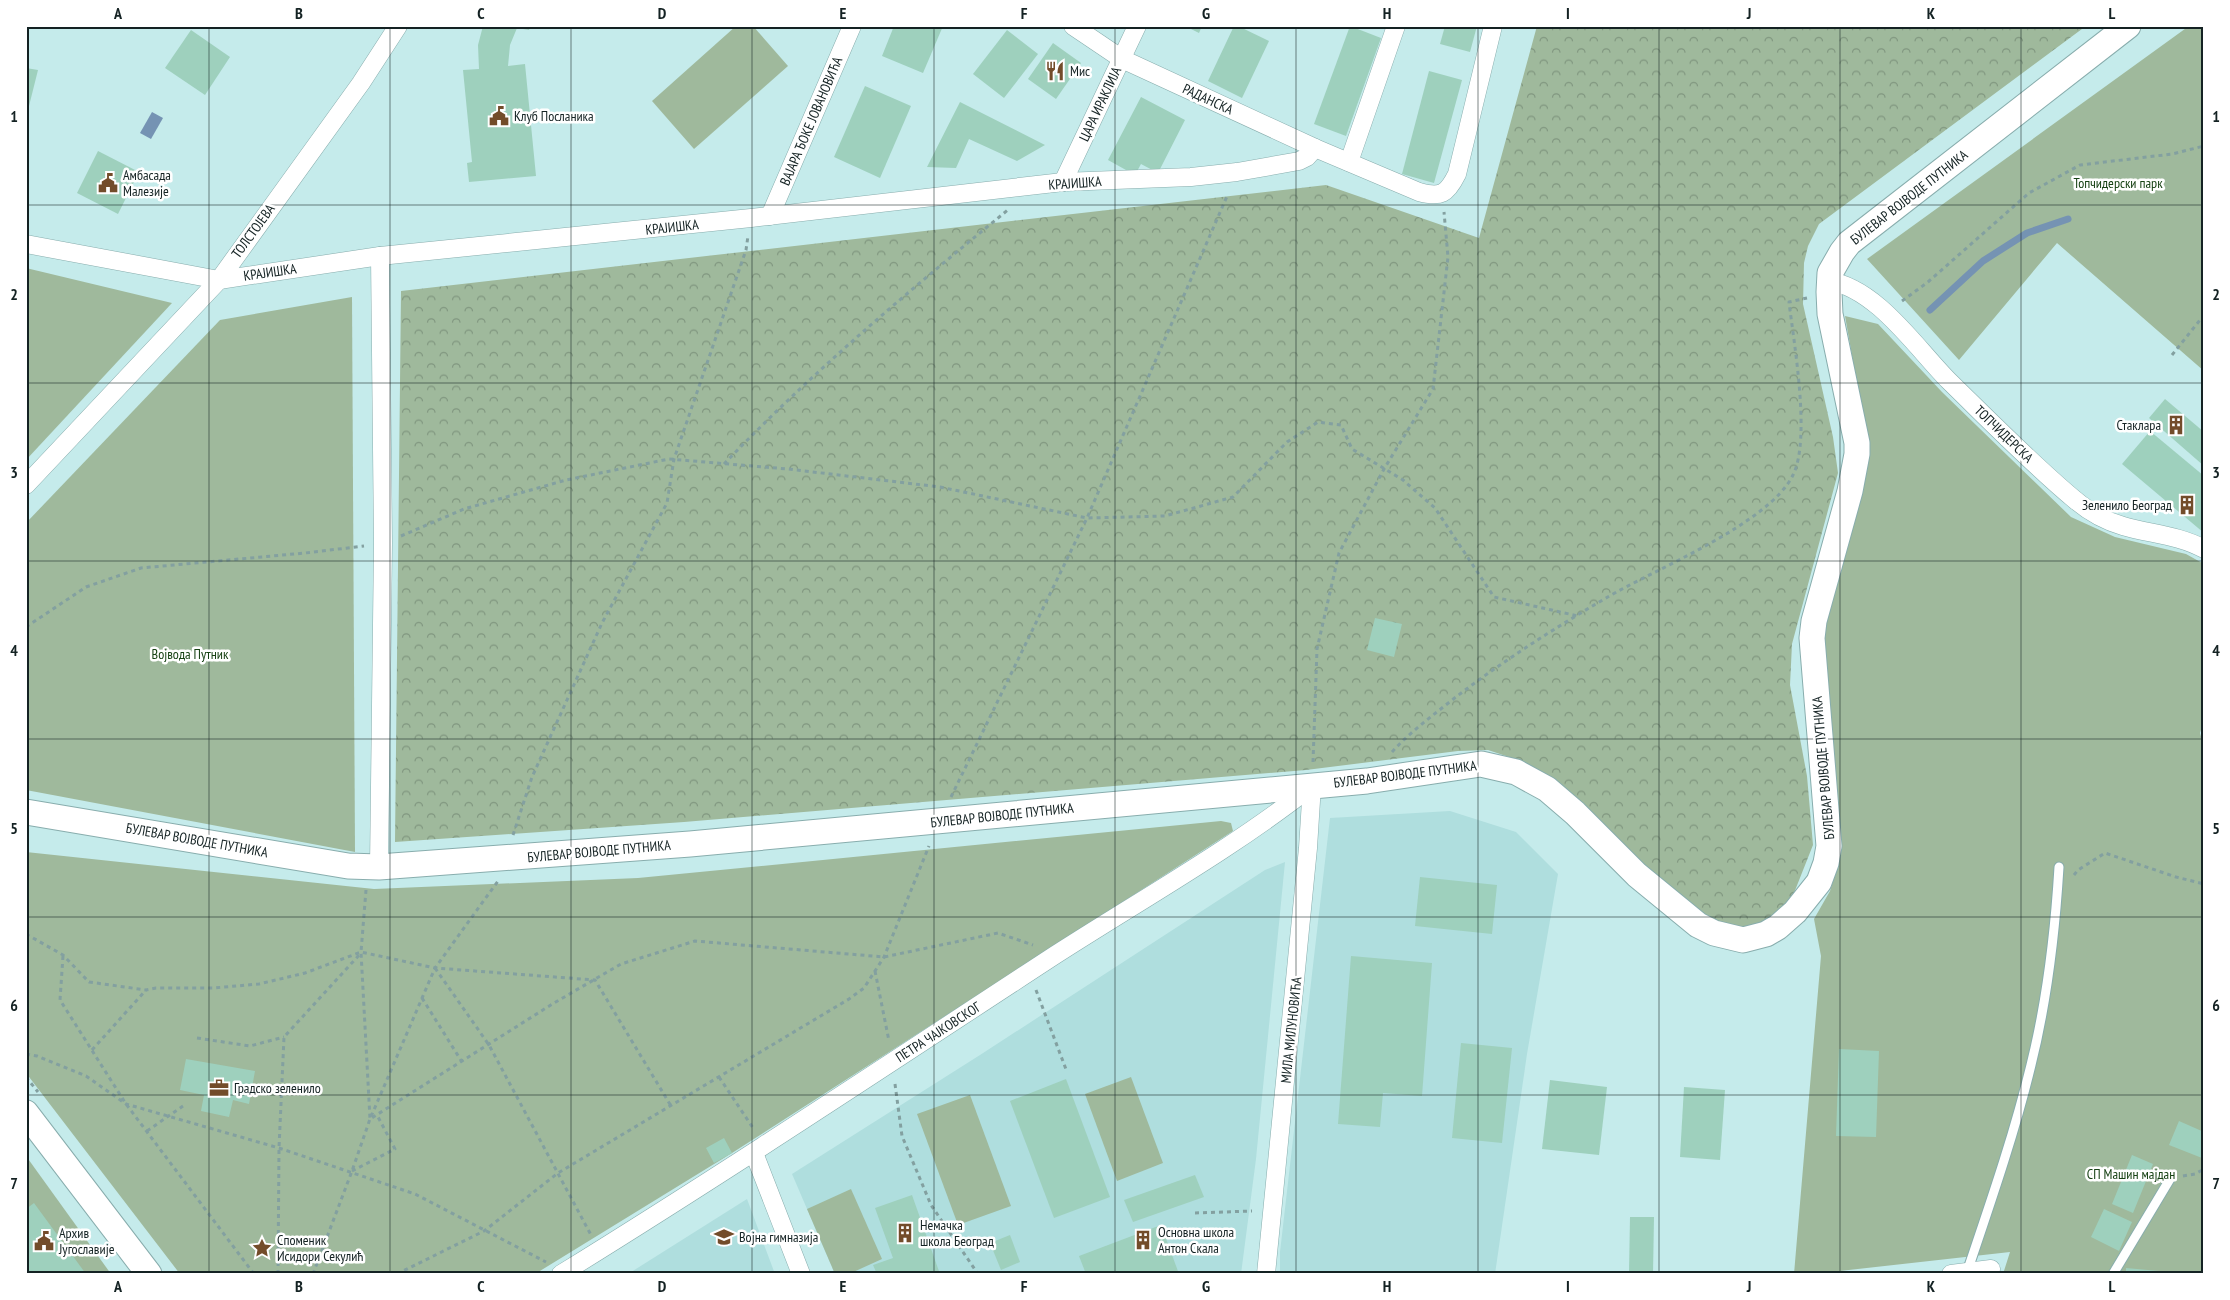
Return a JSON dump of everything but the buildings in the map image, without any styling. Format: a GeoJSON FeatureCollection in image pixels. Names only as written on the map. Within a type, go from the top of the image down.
{"type":"FeatureCollection","features":[{"type":"Feature","properties":{"kind":"street","name":"ТОЛСТОЈЕВА"},"geometry":{"type":"LineString","coordinates":[[26,485],[219,280],[361,83],[398,26]]}},
{"type":"Feature","properties":{"kind":"street","name":"ВАЈАРА ЂОКЕ ЈОВАНОВИЋА"},"geometry":{"type":"LineString","coordinates":[[770,216],[852,26]]}},
{"type":"Feature","properties":{"kind":"street","name":"РАДАНСКА"},"geometry":{"type":"LineString","coordinates":[[1073,26],[1122,59],[1315,148],[1419,192],[1432,195],[1443,194]]}},
{"type":"Feature","properties":{"kind":"street","name":"ЦАРА ИРАКЛИЈА"},"geometry":{"type":"LineString","coordinates":[[1064,182],[1137,26]]}},
{"type":"Feature","properties":{"kind":"street"},"geometry":{"type":"LineString","coordinates":[[1349,162],[1396,26]]}},
{"type":"Feature","properties":{"kind":"street"},"geometry":{"type":"LineString","coordinates":[[1443,194],[1451,187],[1456,174],[1493,26]]}},
{"type":"Feature","properties":{"kind":"street","name":"БУЛЕВАР ВОЈВОДЕ ПУТНИКА"},"geometry":{"type":"LineString","coordinates":[[26,812],[371,867],[506,859],[939,821],[1366,780],[1473,765],[1502,768],[1525,775],[1546,789],[1575,812],[1637,875],[1698,925],[1714,933],[1743,940],[1756,938],[1778,927],[1796,912],[1819,882],[1826,864],[1829,846],[1812,633],[1850,491],[1857,448],[1830,314],[1822,289],[1835,263],[1849,243],[2128,26]]}},
{"type":"Feature","properties":{"kind":"street","name":"КРАЈИШКА"},"geometry":{"type":"LineString","coordinates":[[26,244],[219,280],[380,256],[770,216],[1064,182],[1191,177],[1237,172],[1299,161],[1307,157],[1315,148]]}},
{"type":"Feature","properties":{"kind":"street"},"geometry":{"type":"LineString","coordinates":[[371,867],[383,543],[380,256]]}},
{"type":"Feature","properties":{"kind":"street","name":"ТОПЧИДЕРСКА"},"geometry":{"type":"LineString","coordinates":[[1822,289],[1839,282],[1855,289],[1885,314],[1949,381],[2074,499],[2103,519],[2122,526],[2193,543],[2204,549]]}},
{"type":"Feature","properties":{"kind":"street","name":"ПЕТРА ЧАЈКОВСКОГ"},"geometry":{"type":"LineString","coordinates":[[562,1273],[759,1150],[1030,972],[1264,823],[1312,785]]}},
{"type":"Feature","properties":{"kind":"street","name":"МИЛА МИЛУНОВИЋА"},"geometry":{"type":"LineString","coordinates":[[1266,1274],[1308,848],[1312,785]]}},
{"type":"Feature","properties":{"kind":"street"},"geometry":{"type":"LineString","coordinates":[[26,1113],[149,1274]]}},
{"type":"Feature","properties":{"kind":"street"},"geometry":{"type":"LineString","coordinates":[[759,1150],[801,1274]]}},
{"type":"Feature","properties":{"kind":"street"},"geometry":{"type":"LineString","coordinates":[[1959,1273],[1991,1269]]}},
{"type":"Feature","properties":{"kind":"lane"},"geometry":{"type":"LineString","coordinates":[[1959,1273],[2019,1114],[2032,1064],[2042,1009],[2057,897],[2058,866]]}},
{"type":"Feature","properties":{"kind":"lane"},"geometry":{"type":"LineString","coordinates":[[2113,1274],[2170,1179]]}},
{"type":"Feature","properties":{"kind":"path"},"geometry":{"type":"LineString","coordinates":[[1885,314],[1928,282],[2029,193],[2080,165],[2172,154],[2204,146]]}},
{"type":"Feature","properties":{"kind":"path"},"geometry":{"type":"LineString","coordinates":[[397,1274],[484,1231],[558,1173],[849,999],[864,988],[884,957],[939,821],[1087,518],[1237,172]]}},
{"type":"Feature","properties":{"kind":"path"},"geometry":{"type":"LineString","coordinates":[[724,464],[777,409],[897,301],[1037,186]]}},
{"type":"Feature","properties":{"kind":"path"},"geometry":{"type":"LineString","coordinates":[[1312,785],[1317,649],[1339,553],[1384,469],[1433,389],[1448,257],[1443,194]]}},
{"type":"Feature","properties":{"kind":"path"},"geometry":{"type":"LineString","coordinates":[[313,1274],[370,1119],[435,968],[500,878],[532,776],[602,623],[667,503],[674,459],[746,250],[751,218]]}},
{"type":"Feature","properties":{"kind":"path"},"geometry":{"type":"LineString","coordinates":[[1366,780],[1409,734],[1513,655],[1632,583],[1723,536],[1766,509],[1784,490],[1794,474],[1799,452],[1800,428],[1800,391],[1789,302],[1822,289]]}},
{"type":"Feature","properties":{"kind":"path"},"geometry":{"type":"LineString","coordinates":[[2172,355],[2204,316]]}},
{"type":"Feature","properties":{"kind":"path"},"geometry":{"type":"LineString","coordinates":[[26,627],[86,587],[141,568],[305,553],[383,543],[464,509],[566,480],[674,459],[788,469],[940,487],[1087,518],[1165,516],[1233,496],[1288,442],[1318,422],[1341,426],[1352,449],[1403,480],[1435,508],[1494,597],[1578,616]]}},
{"type":"Feature","properties":{"kind":"path"},"geometry":{"type":"LineString","coordinates":[[2057,897],[2078,870],[2105,853],[2176,877],[2204,884]]}},
{"type":"Feature","properties":{"kind":"path"},"geometry":{"type":"LineString","coordinates":[[370,1119],[361,952],[366,882],[371,867]]}},
{"type":"Feature","properties":{"kind":"path"},"geometry":{"type":"LineString","coordinates":[[370,1119],[554,1003],[621,964],[695,941],[884,957],[998,933],[1031,944]]}},
{"type":"Feature","properties":{"kind":"path"},"geometry":{"type":"LineString","coordinates":[[26,934],[63,955],[89,982],[146,990],[156,988],[213,988],[259,984],[305,973],[361,952],[435,968],[595,980]]}},
{"type":"Feature","properties":{"kind":"path"},"geometry":{"type":"LineString","coordinates":[[197,1038],[250,1046],[272,1042],[284,1037],[361,952]]}},
{"type":"Feature","properties":{"kind":"path"},"geometry":{"type":"LineString","coordinates":[[63,955],[60,1000],[126,1104],[254,1274]]}},
{"type":"Feature","properties":{"kind":"path"},"geometry":{"type":"LineString","coordinates":[[435,968],[489,1045],[600,1251]]}},
{"type":"Feature","properties":{"kind":"path"},"geometry":{"type":"LineString","coordinates":[[874,970],[893,1062],[902,1136],[932,1205],[978,1274]]}},
{"type":"Feature","properties":{"kind":"path"},"geometry":{"type":"LineString","coordinates":[[1030,972],[1067,1072]]}},
{"type":"Feature","properties":{"kind":"path"},"geometry":{"type":"LineString","coordinates":[[595,980],[671,1106]]}},
{"type":"Feature","properties":{"kind":"path"},"geometry":{"type":"LineString","coordinates":[[92,1050],[146,990]]}},
{"type":"Feature","properties":{"kind":"path"},"geometry":{"type":"LineString","coordinates":[[422,997],[462,1062]]}},
{"type":"Feature","properties":{"kind":"path"},"geometry":{"type":"LineString","coordinates":[[278,1274],[279,1148],[284,1037]]}},
{"type":"Feature","properties":{"kind":"path"},"geometry":{"type":"LineString","coordinates":[[26,1054],[37,1056],[86,1076],[126,1104],[279,1148],[352,1171],[415,1194],[562,1273]]}},
{"type":"Feature","properties":{"kind":"path"},"geometry":{"type":"LineString","coordinates":[[719,1077],[759,1150]]}},
{"type":"Feature","properties":{"kind":"path"},"geometry":{"type":"LineString","coordinates":[[147,1131],[182,1106]]}},
{"type":"Feature","properties":{"kind":"path"},"geometry":{"type":"LineString","coordinates":[[352,1171],[395,1149],[377,1115]]}},
{"type":"Feature","properties":{"kind":"path"},"geometry":{"type":"LineString","coordinates":[[1195,1213],[1273,1210]]}},
{"type":"Feature","properties":{"kind":"shaded area"},"geometry":{"type":"Polygon","coordinates":[[[152,112],[163,118],[151,139],[140,133],[152,112]]]}},
{"type":"Feature","properties":{"kind":"shaded area"},"geometry":{"type":"Polygon","coordinates":[[[1450,811],[1516,832],[1558,874],[1527,1054],[1495,1274],[1280,1274],[1280,1252],[1330,818],[1450,811]]]}},
{"type":"Feature","properties":{"kind":"shaded area"},"geometry":{"type":"Polygon","coordinates":[[[1285,862],[1256,1159],[1241,1274],[835,1274],[792,1174],[980,1055],[1265,870],[1285,862]]]}},
{"type":"Feature","properties":{"kind":"shaded area","name":"Војна гимназија"},"geometry":{"type":"Polygon","coordinates":[[[747,1199],[775,1274],[628,1274],[747,1199]]]}},
{"type":"Feature","properties":{"kind":"green space"},"geometry":{"type":"Polygon","coordinates":[[[736,26],[753,26],[788,66],[694,149],[652,101],[736,26]]]}},
{"type":"Feature","properties":{"kind":"green space"},"geometry":{"type":"Polygon","coordinates":[[[1537,26],[2086,26],[1819,224],[1808,246],[1804,263],[1803,304],[1833,437],[1838,473],[1792,644],[1790,685],[1807,776],[1813,845],[1794,893],[1779,911],[1761,924],[1741,928],[1719,925],[1686,906],[1512,758],[1488,750],[1458,751],[1306,770],[684,822],[395,842],[401,291],[1326,185],[1479,238],[1537,26]]]}},
{"type":"Feature","properties":{"kind":"green space","name":"Топчидерски парк"},"geometry":{"type":"Polygon","coordinates":[[[2189,26],[2204,26],[2204,371],[2057,243],[1959,360],[1867,259],[2189,26]]]}},
{"type":"Feature","properties":{"kind":"green space"},"geometry":{"type":"Polygon","coordinates":[[[26,268],[172,303],[26,460],[26,268]]]}},
{"type":"Feature","properties":{"kind":"green space","name":"Војвода Путник"},"geometry":{"type":"Polygon","coordinates":[[[352,297],[355,852],[26,790],[26,523],[220,320],[352,297]]]}},
{"type":"Feature","properties":{"kind":"green space","name":"СП Машин мајдан"},"geometry":{"type":"Polygon","coordinates":[[[1845,316],[1878,324],[1942,392],[2071,517],[2115,537],[2186,554],[2204,564],[2204,720],[2200,733],[2204,747],[2204,1274],[2003,1274],[2010,1252],[1813,1274],[1794,1274],[1821,956],[1814,919],[1830,891],[1840,858],[1838,796],[1827,722],[1822,621],[1859,395],[1845,316]]]}},
{"type":"Feature","properties":{"kind":"green space"},"geometry":{"type":"Polygon","coordinates":[[[1221,821],[1231,823],[1233,831],[732,1153],[535,1274],[180,1274],[26,1073],[26,852],[374,889],[638,878],[1221,821]]]}},
{"type":"Feature","properties":{"kind":"green space"},"geometry":{"type":"Polygon","coordinates":[[[1131,1077],[1163,1163],[1117,1181],[1085,1094],[1131,1077]]]}},
{"type":"Feature","properties":{"kind":"green space"},"geometry":{"type":"Polygon","coordinates":[[[970,1095],[1011,1206],[958,1225],[917,1114],[970,1095]]]}},
{"type":"Feature","properties":{"kind":"green space"},"geometry":{"type":"Polygon","coordinates":[[[26,1156],[111,1274],[26,1274],[26,1156]]]}},
{"type":"Feature","properties":{"kind":"green space"},"geometry":{"type":"Polygon","coordinates":[[[851,1189],[882,1259],[849,1274],[835,1274],[807,1209],[851,1189]]]}},
{"type":"Feature","properties":{"kind":"waterway"},"geometry":{"type":"LineString","coordinates":[[1930,310],[1983,261],[2027,233],[2068,219]]}},
{"type":"Feature","properties":{"kind":"place","name":"Мис"},"geometry":{"type":"Point","coordinates":[1055,71]}},
{"type":"Feature","properties":{"kind":"place","name":"Клуб Посланика"},"geometry":{"type":"Point","coordinates":[499,116]}},
{"type":"Feature","properties":{"kind":"place","name":"Амбасада Малезије"},"geometry":{"type":"Point","coordinates":[108,183]}},
{"type":"Feature","properties":{"kind":"place","name":"Стаклара"},"geometry":{"type":"Point","coordinates":[2176,425]}},
{"type":"Feature","properties":{"kind":"place","name":"Зеленило Београд"},"geometry":{"type":"Point","coordinates":[2187,505]}},
{"type":"Feature","properties":{"kind":"place","name":"Градско зеленило"},"geometry":{"type":"Point","coordinates":[219,1088]}},
{"type":"Feature","properties":{"kind":"place","name":"Немачка школа Београд"},"geometry":{"type":"Point","coordinates":[905,1233]}},
{"type":"Feature","properties":{"kind":"place","name":"Војна гимназија"},"geometry":{"type":"Point","coordinates":[724,1237]}},
{"type":"Feature","properties":{"kind":"place","name":"Основна школа Антон Скала"},"geometry":{"type":"Point","coordinates":[1143,1240]}},
{"type":"Feature","properties":{"kind":"place","name":"Архив Југославије"},"geometry":{"type":"Point","coordinates":[44,1241]}},
{"type":"Feature","properties":{"kind":"place","name":"Споменик Исидори Секулић"},"geometry":{"type":"Point","coordinates":[262,1248]}}]}
